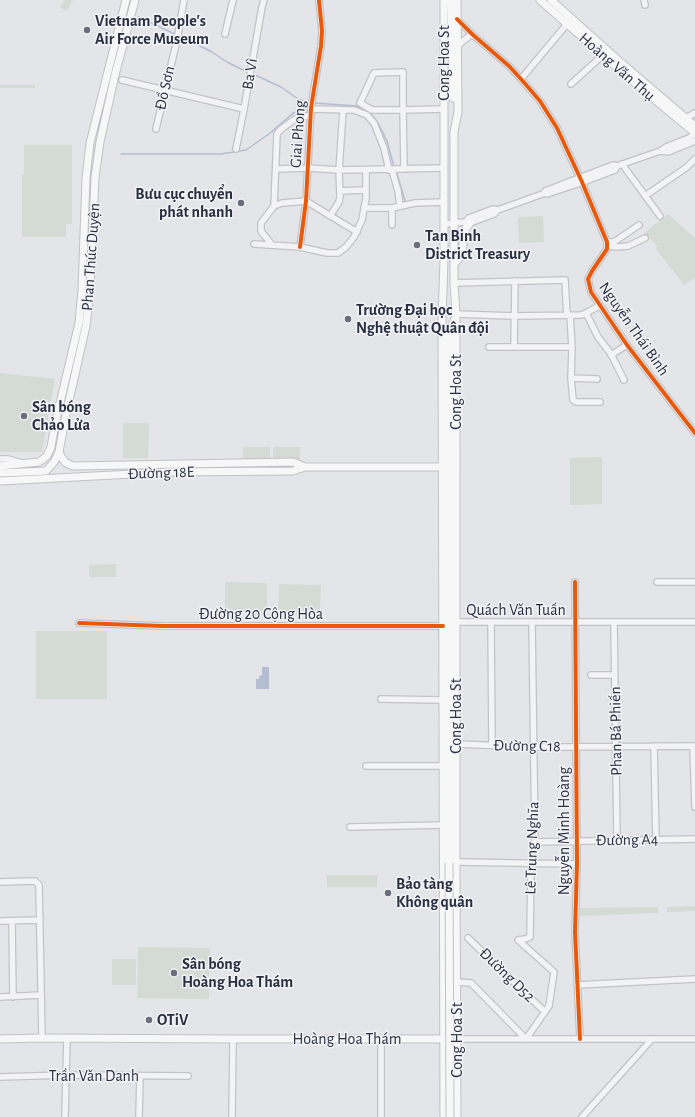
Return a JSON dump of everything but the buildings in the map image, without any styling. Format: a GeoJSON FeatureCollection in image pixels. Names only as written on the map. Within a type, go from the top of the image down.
{"type":"FeatureCollection","features":[{"type":"Feature","properties":{"kind":"main road","name":"Phan Thúc Duyện"},"geometry":{"type":"LineString","coordinates":[[24,463],[39,462],[47,456],[51,447],[79,323],[82,290],[86,178],[90,143],[126,0]]}},
{"type":"Feature","properties":{"kind":"main road","name":"Phan Thúc Duyện"},"geometry":{"type":"LineString","coordinates":[[3,470],[46,471],[51,467],[59,452],[86,326],[90,290],[95,177],[100,142],[115,75],[135,0]]}},
{"type":"Feature","properties":{"kind":"main road","name":"Cong Hoa St"},"geometry":{"type":"LineString","coordinates":[[444,0],[444,224],[442,319],[456,622],[456,744],[453,863]]}},
{"type":"Feature","properties":{"kind":"main road","name":"Cong Hoa St"},"geometry":{"type":"LineString","coordinates":[[444,1117],[442,825],[443,626],[456,314],[454,283],[454,132],[451,0]]}},
{"type":"Feature","properties":{"kind":"main road","name":"Cong Hoa St"},"geometry":{"type":"LineString","coordinates":[[454,132],[458,112],[457,0]]}},
{"type":"Feature","properties":{"kind":"main road","name":"Hoàng Văn Thụ"},"geometry":{"type":"LineString","coordinates":[[540,0],[603,55],[684,120]]}},
{"type":"Feature","properties":{"kind":"main road","name":"Hoàng Văn Thụ"},"geometry":{"type":"LineString","coordinates":[[551,0],[684,120],[695,134]]}},
{"type":"Feature","properties":{"kind":"main road"},"geometry":{"type":"LineString","coordinates":[[107,73],[115,75]]}},
{"type":"Feature","properties":{"kind":"main road"},"geometry":{"type":"LineString","coordinates":[[684,120],[695,126]]}},
{"type":"Feature","properties":{"kind":"main road"},"geometry":{"type":"LineString","coordinates":[[454,264],[462,255],[464,234],[468,222]]}},
{"type":"Feature","properties":{"kind":"main road","name":"Cong Hoa St"},"geometry":{"type":"LineString","coordinates":[[456,314],[449,332],[449,467],[453,863],[457,1004],[457,1117]]}},
{"type":"Feature","properties":{"kind":"main road","name":"Cong Hoa St"},"geometry":{"type":"LineString","coordinates":[[442,319],[449,332]]}},
{"type":"Feature","properties":{"kind":"main road","name":"Đường 18E"},"geometry":{"type":"LineString","coordinates":[[59,452],[66,463],[73,466],[293,462],[305,466],[449,467]]}},
{"type":"Feature","properties":{"kind":"main road"},"geometry":{"type":"LineString","coordinates":[[3,470],[24,463]]}},
{"type":"Feature","properties":{"kind":"main road"},"geometry":{"type":"LineString","coordinates":[[237,463],[237,471]]}},
{"type":"Feature","properties":{"kind":"main road"},"geometry":{"type":"LineString","coordinates":[[137,473],[138,465]]}},
{"type":"Feature","properties":{"kind":"main road","name":"Đường 18E"},"geometry":{"type":"LineString","coordinates":[[0,481],[137,473],[293,471],[305,466]]}},
{"type":"Feature","properties":{"kind":"main road","name":"Đường 18E"},"geometry":{"type":"LineString","coordinates":[[16,480],[38,471]]}},
{"type":"Feature","properties":{"kind":"main road"},"geometry":{"type":"LineString","coordinates":[[450,1117],[453,863]]}},
{"type":"Feature","properties":{"kind":"main road"},"geometry":{"type":"LineString","coordinates":[[443,1004],[457,1004]]}},
{"type":"Feature","properties":{"kind":"main road","name":"Hoàng Hoa Thám"},"geometry":{"type":"LineString","coordinates":[[0,1039],[457,1039]]}},
{"type":"Feature","properties":{"kind":"main road"},"geometry":{"type":"LineString","coordinates":[[444,1075],[457,1075]]}},
{"type":"Feature","properties":{"kind":"street","name":"Đồ Sơn"},"geometry":{"type":"LineString","coordinates":[[156,129],[177,40],[184,0]]}},
{"type":"Feature","properties":{"kind":"street"},"geometry":{"type":"LineString","coordinates":[[225,34],[232,0]]}},
{"type":"Feature","properties":{"kind":"street","name":"Ba Vì"},"geometry":{"type":"LineString","coordinates":[[236,149],[264,0]]}},
{"type":"Feature","properties":{"kind":"street","name":"Giai Phong"},"geometry":{"type":"LineString","coordinates":[[300,247],[306,201],[312,96],[321,46],[322,31],[319,0]]}},
{"type":"Feature","properties":{"kind":"street"},"geometry":{"type":"LineString","coordinates":[[457,19],[506,63],[540,101],[557,128],[581,179],[608,244],[616,247],[628,246],[646,238]]}},
{"type":"Feature","properties":{"kind":"street"},"geometry":{"type":"LineString","coordinates":[[521,79],[567,24]]}},
{"type":"Feature","properties":{"kind":"street"},"geometry":{"type":"LineString","coordinates":[[457,46],[472,34]]}},
{"type":"Feature","properties":{"kind":"street"},"geometry":{"type":"LineString","coordinates":[[571,84],[603,55]]}},
{"type":"Feature","properties":{"kind":"street"},"geometry":{"type":"LineString","coordinates":[[400,206],[396,170],[403,110],[403,72],[374,73],[360,103],[372,110],[403,110],[444,109]]}},
{"type":"Feature","properties":{"kind":"street"},"geometry":{"type":"LineString","coordinates":[[122,80],[244,109]]}},
{"type":"Feature","properties":{"kind":"street"},"geometry":{"type":"LineString","coordinates":[[330,216],[339,202],[339,170],[343,110]]}},
{"type":"Feature","properties":{"kind":"street"},"geometry":{"type":"LineString","coordinates":[[274,206],[276,136],[278,131],[295,119],[311,111],[354,110],[368,116],[374,123],[384,148],[396,170]]}},
{"type":"Feature","properties":{"kind":"street"},"geometry":{"type":"LineString","coordinates":[[684,120],[694,112]]}},
{"type":"Feature","properties":{"kind":"street"},"geometry":{"type":"LineString","coordinates":[[444,224],[468,222],[494,214],[498,210],[545,193],[545,191],[581,179],[613,165],[620,165],[660,151],[695,134]]}},
{"type":"Feature","properties":{"kind":"street"},"geometry":{"type":"LineString","coordinates":[[660,151],[668,152],[695,141]]}},
{"type":"Feature","properties":{"kind":"street"},"geometry":{"type":"LineString","coordinates":[[645,196],[687,167],[695,159]]}},
{"type":"Feature","properties":{"kind":"street"},"geometry":{"type":"LineString","coordinates":[[620,165],[660,216]]}},
{"type":"Feature","properties":{"kind":"street"},"geometry":{"type":"LineString","coordinates":[[276,169],[308,168],[339,170],[396,170],[444,168]]}},
{"type":"Feature","properties":{"kind":"street"},"geometry":{"type":"LineString","coordinates":[[254,244],[300,247],[332,254],[338,253],[346,247],[357,232],[362,220],[365,208],[366,170]]}},
{"type":"Feature","properties":{"kind":"street"},"geometry":{"type":"LineString","coordinates":[[340,191],[366,190]]}},
{"type":"Feature","properties":{"kind":"street"},"geometry":{"type":"LineString","coordinates":[[272,245],[263,235],[260,227],[261,223],[274,206],[282,203],[306,201],[357,232]]}},
{"type":"Feature","properties":{"kind":"street"},"geometry":{"type":"LineString","coordinates":[[365,208],[392,208],[420,203],[444,202]]}},
{"type":"Feature","properties":{"kind":"street"},"geometry":{"type":"LineString","coordinates":[[392,208],[392,225]]}},
{"type":"Feature","properties":{"kind":"street"},"geometry":{"type":"LineString","coordinates":[[608,244],[614,242],[638,225]]}},
{"type":"Feature","properties":{"kind":"street","name":"Nguyễn Thái Bình"},"geometry":{"type":"LineString","coordinates":[[608,244],[588,279],[591,292],[599,306],[627,345],[695,433]]}},
{"type":"Feature","properties":{"kind":"street"},"geometry":{"type":"LineString","coordinates":[[454,283],[565,280],[572,347],[571,378],[573,400],[576,402],[600,402]]}},
{"type":"Feature","properties":{"kind":"street"},"geometry":{"type":"LineString","coordinates":[[514,346],[515,281]]}},
{"type":"Feature","properties":{"kind":"street"},"geometry":{"type":"LineString","coordinates":[[456,314],[514,316],[568,315],[586,313],[599,306]]}},
{"type":"Feature","properties":{"kind":"street"},"geometry":{"type":"LineString","coordinates":[[586,313],[624,380]]}},
{"type":"Feature","properties":{"kind":"street"},"geometry":{"type":"LineString","coordinates":[[611,355],[627,345]]}},
{"type":"Feature","properties":{"kind":"street"},"geometry":{"type":"LineString","coordinates":[[489,347],[572,347]]}},
{"type":"Feature","properties":{"kind":"street"},"geometry":{"type":"LineString","coordinates":[[571,378],[598,378]]}},
{"type":"Feature","properties":{"kind":"street"},"geometry":{"type":"LineString","coordinates":[[0,459],[8,459],[24,463]]}},
{"type":"Feature","properties":{"kind":"street","name":"Nguyễn Minh Hoàng"},"geometry":{"type":"LineString","coordinates":[[575,582],[577,746],[577,864],[575,932],[580,1039]]}},
{"type":"Feature","properties":{"kind":"street"},"geometry":{"type":"LineString","coordinates":[[657,582],[695,582]]}},
{"type":"Feature","properties":{"kind":"street","name":"Quách Văn Tuấn"},"geometry":{"type":"LineString","coordinates":[[456,622],[695,622]]}},
{"type":"Feature","properties":{"kind":"street"},"geometry":{"type":"LineString","coordinates":[[491,622],[492,745]]}},
{"type":"Feature","properties":{"kind":"street","name":"Lê Trung Nghĩa"},"geometry":{"type":"LineString","coordinates":[[526,1039],[549,1004],[554,972],[518,940],[530,937],[532,864],[535,842],[532,622]]}},
{"type":"Feature","properties":{"kind":"street","name":"Phan Bá Phiến"},"geometry":{"type":"LineString","coordinates":[[614,622],[617,840]]}},
{"type":"Feature","properties":{"kind":"street","name":"Đường 20 Cộng Hòa"},"geometry":{"type":"LineString","coordinates":[[79,623],[163,626],[443,626]]}},
{"type":"Feature","properties":{"kind":"street"},"geometry":{"type":"LineString","coordinates":[[591,676],[615,675]]}},
{"type":"Feature","properties":{"kind":"street"},"geometry":{"type":"LineString","coordinates":[[381,699],[443,700]]}},
{"type":"Feature","properties":{"kind":"street","name":"Đường C18"},"geometry":{"type":"LineString","coordinates":[[456,744],[534,747],[694,746]]}},
{"type":"Feature","properties":{"kind":"street"},"geometry":{"type":"LineString","coordinates":[[654,746],[656,840]]}},
{"type":"Feature","properties":{"kind":"street"},"geometry":{"type":"LineString","coordinates":[[694,746],[695,807]]}},
{"type":"Feature","properties":{"kind":"street"},"geometry":{"type":"LineString","coordinates":[[366,766],[443,766]]}},
{"type":"Feature","properties":{"kind":"street"},"geometry":{"type":"LineString","coordinates":[[350,827],[442,825]]}},
{"type":"Feature","properties":{"kind":"street","name":"Đường A4"},"geometry":{"type":"LineString","coordinates":[[535,842],[695,839]]}},
{"type":"Feature","properties":{"kind":"street"},"geometry":{"type":"LineString","coordinates":[[453,863],[577,864]]}},
{"type":"Feature","properties":{"kind":"street"},"geometry":{"type":"LineString","coordinates":[[0,882],[36,881],[39,886],[42,1038]]}},
{"type":"Feature","properties":{"kind":"street"},"geometry":{"type":"LineString","coordinates":[[0,921],[40,920]]}},
{"type":"Feature","properties":{"kind":"street"},"geometry":{"type":"LineString","coordinates":[[12,921],[13,997]]}},
{"type":"Feature","properties":{"kind":"street","name":"Đường D52"},"geometry":{"type":"LineString","coordinates":[[468,938],[545,1012]]}},
{"type":"Feature","properties":{"kind":"street"},"geometry":{"type":"LineString","coordinates":[[577,985],[695,979]]}},
{"type":"Feature","properties":{"kind":"street"},"geometry":{"type":"LineString","coordinates":[[456,982],[471,983],[526,1039]]}},
{"type":"Feature","properties":{"kind":"street"},"geometry":{"type":"LineString","coordinates":[[0,997],[41,995]]}},
{"type":"Feature","properties":{"kind":"street"},"geometry":{"type":"LineString","coordinates":[[65,1117],[67,1038]]}},
{"type":"Feature","properties":{"kind":"street"},"geometry":{"type":"LineString","coordinates":[[232,1117],[233,1039]]}},
{"type":"Feature","properties":{"kind":"street"},"geometry":{"type":"LineString","coordinates":[[381,1039],[381,1117]]}},
{"type":"Feature","properties":{"kind":"street","name":"Hoàng Hoa Thám"},"geometry":{"type":"LineString","coordinates":[[457,1039],[695,1039]]}},
{"type":"Feature","properties":{"kind":"street"},"geometry":{"type":"LineString","coordinates":[[582,1117],[652,1039]]}},
{"type":"Feature","properties":{"kind":"street","name":"Trần Văn Danh"},"geometry":{"type":"LineString","coordinates":[[0,1077],[66,1075],[188,1076]]}},
{"type":"Feature","properties":{"kind":"street"},"geometry":{"type":"LineString","coordinates":[[139,1117],[140,1076]]}},
{"type":"Feature","properties":{"kind":"shaded area"},"geometry":{"type":"Polygon","coordinates":[[[65,0],[73,0],[67,11],[60,8],[65,0]]]}},
{"type":"Feature","properties":{"kind":"shaded area"},"geometry":{"type":"Polygon","coordinates":[[[0,85],[35,85],[35,88],[0,88],[0,85]]]}},
{"type":"Feature","properties":{"kind":"shaded area"},"geometry":{"type":"Polygon","coordinates":[[[24,145],[72,145],[72,224],[66,224],[66,237],[22,237],[22,175],[24,175],[24,145]]]}},
{"type":"Feature","properties":{"kind":"shaded area"},"geometry":{"type":"Polygon","coordinates":[[[668,214],[695,238],[695,278],[684,285],[655,248],[658,246],[644,233],[668,214]]]}},
{"type":"Feature","properties":{"kind":"shaded area"},"geometry":{"type":"Polygon","coordinates":[[[543,216],[544,242],[519,243],[518,217],[543,216]]]}},
{"type":"Feature","properties":{"kind":"shaded area","name":"Sân bóng Chảo Lửa"},"geometry":{"type":"Polygon","coordinates":[[[0,373],[55,379],[42,452],[0,452],[0,373]]]}},
{"type":"Feature","properties":{"kind":"shaded area"},"geometry":{"type":"Polygon","coordinates":[[[123,423],[149,423],[148,458],[123,458],[123,423]]]}},
{"type":"Feature","properties":{"kind":"shaded area"},"geometry":{"type":"Polygon","coordinates":[[[243,447],[270,447],[270,459],[243,459],[243,447]]]}},
{"type":"Feature","properties":{"kind":"shaded area"},"geometry":{"type":"Polygon","coordinates":[[[273,447],[300,447],[300,459],[273,459],[273,447]]]}},
{"type":"Feature","properties":{"kind":"shaded area"},"geometry":{"type":"Polygon","coordinates":[[[602,457],[602,504],[570,505],[570,458],[602,457]]]}},
{"type":"Feature","properties":{"kind":"shaded area"},"geometry":{"type":"Polygon","coordinates":[[[116,564],[116,577],[89,577],[89,565],[116,564]]]}},
{"type":"Feature","properties":{"kind":"shaded area"},"geometry":{"type":"Polygon","coordinates":[[[225,582],[267,583],[267,612],[225,611],[225,582]]]}},
{"type":"Feature","properties":{"kind":"shaded area"},"geometry":{"type":"Polygon","coordinates":[[[279,584],[321,585],[320,614],[278,613],[279,584]]]}},
{"type":"Feature","properties":{"kind":"shaded area"},"geometry":{"type":"Polygon","coordinates":[[[36,631],[107,631],[107,699],[36,699],[36,631]]]}},
{"type":"Feature","properties":{"kind":"shaded area"},"geometry":{"type":"Polygon","coordinates":[[[327,875],[377,875],[377,887],[327,887],[327,875]]]}},
{"type":"Feature","properties":{"kind":"shaded area"},"geometry":{"type":"Polygon","coordinates":[[[695,906],[695,911],[667,912],[667,907],[695,906]]]}},
{"type":"Feature","properties":{"kind":"shaded area"},"geometry":{"type":"Polygon","coordinates":[[[658,907],[658,913],[580,916],[579,908],[658,907]]]}},
{"type":"Feature","properties":{"kind":"shaded area","name":"Sân bóng Hoàng Hoa Thám"},"geometry":{"type":"Polygon","coordinates":[[[138,947],[210,948],[209,999],[137,998],[138,947]]]}},
{"type":"Feature","properties":{"kind":"shaded area"},"geometry":{"type":"Polygon","coordinates":[[[112,959],[136,959],[136,985],[112,985],[112,959]]]}},
{"type":"Feature","properties":{"kind":"water"},"geometry":{"type":"Polygon","coordinates":[[[262,667],[269,667],[269,689],[256,689],[256,679],[259,679],[259,676],[262,675],[262,667]]]}},
{"type":"Feature","properties":{"kind":"waterway"},"geometry":{"type":"LineString","coordinates":[[138,17],[177,35]]}},
{"type":"Feature","properties":{"kind":"waterway"},"geometry":{"type":"LineString","coordinates":[[180,36],[249,73]]}},
{"type":"Feature","properties":{"kind":"waterway"},"geometry":{"type":"LineString","coordinates":[[253,74],[281,87],[298,99],[310,103]]}},
{"type":"Feature","properties":{"kind":"waterway"},"geometry":{"type":"LineString","coordinates":[[121,154],[221,154],[246,150],[269,134],[292,114],[310,103]]}},
{"type":"Feature","properties":{"kind":"waterway"},"geometry":{"type":"LineString","coordinates":[[314,103],[357,106],[371,114],[378,123],[387,141],[394,167]]}},
{"type":"Feature","properties":{"kind":"waterway"},"geometry":{"type":"LineString","coordinates":[[396,170],[405,201]]}},
{"type":"Feature","properties":{"kind":"cycle path"},"geometry":{"type":"LineString","coordinates":[[300,247],[306,201],[311,108],[321,46],[322,31],[319,0]]}},
{"type":"Feature","properties":{"kind":"cycle path"},"geometry":{"type":"LineString","coordinates":[[457,19],[509,66],[521,79],[540,101],[557,128],[582,182],[607,242],[607,249],[588,279],[591,292],[627,345],[695,433]]}},
{"type":"Feature","properties":{"kind":"cycle path"},"geometry":{"type":"LineString","coordinates":[[575,582],[577,864],[575,932],[580,1039]]}},
{"type":"Feature","properties":{"kind":"cycle path"},"geometry":{"type":"LineString","coordinates":[[79,623],[163,626],[443,626]]}},
{"type":"Feature","properties":{"kind":"place","name":"Vietnam People's Air Force Museum"},"geometry":{"type":"Point","coordinates":[87,30]}},
{"type":"Feature","properties":{"kind":"place","name":"Bưu cục chuyển phát nhanh"},"geometry":{"type":"Point","coordinates":[241,203]}},
{"type":"Feature","properties":{"kind":"place","name":"Tan Binh District Treasury"},"geometry":{"type":"Point","coordinates":[417,245]}},
{"type":"Feature","properties":{"kind":"place","name":"Trường Đại học Nghệ thuật Quân đội"},"geometry":{"type":"Point","coordinates":[348,319]}},
{"type":"Feature","properties":{"kind":"place","name":"Sân bóng Chảo Lửa"},"geometry":{"type":"Point","coordinates":[24,416]}},
{"type":"Feature","properties":{"kind":"place","name":"Bảo tàng Không quân"},"geometry":{"type":"Point","coordinates":[388,893]}},
{"type":"Feature","properties":{"kind":"place","name":"Sân bóng Hoàng Hoa Thám"},"geometry":{"type":"Point","coordinates":[174,973]}},
{"type":"Feature","properties":{"kind":"place","name":"OTiV"},"geometry":{"type":"Point","coordinates":[149,1020]}}]}
